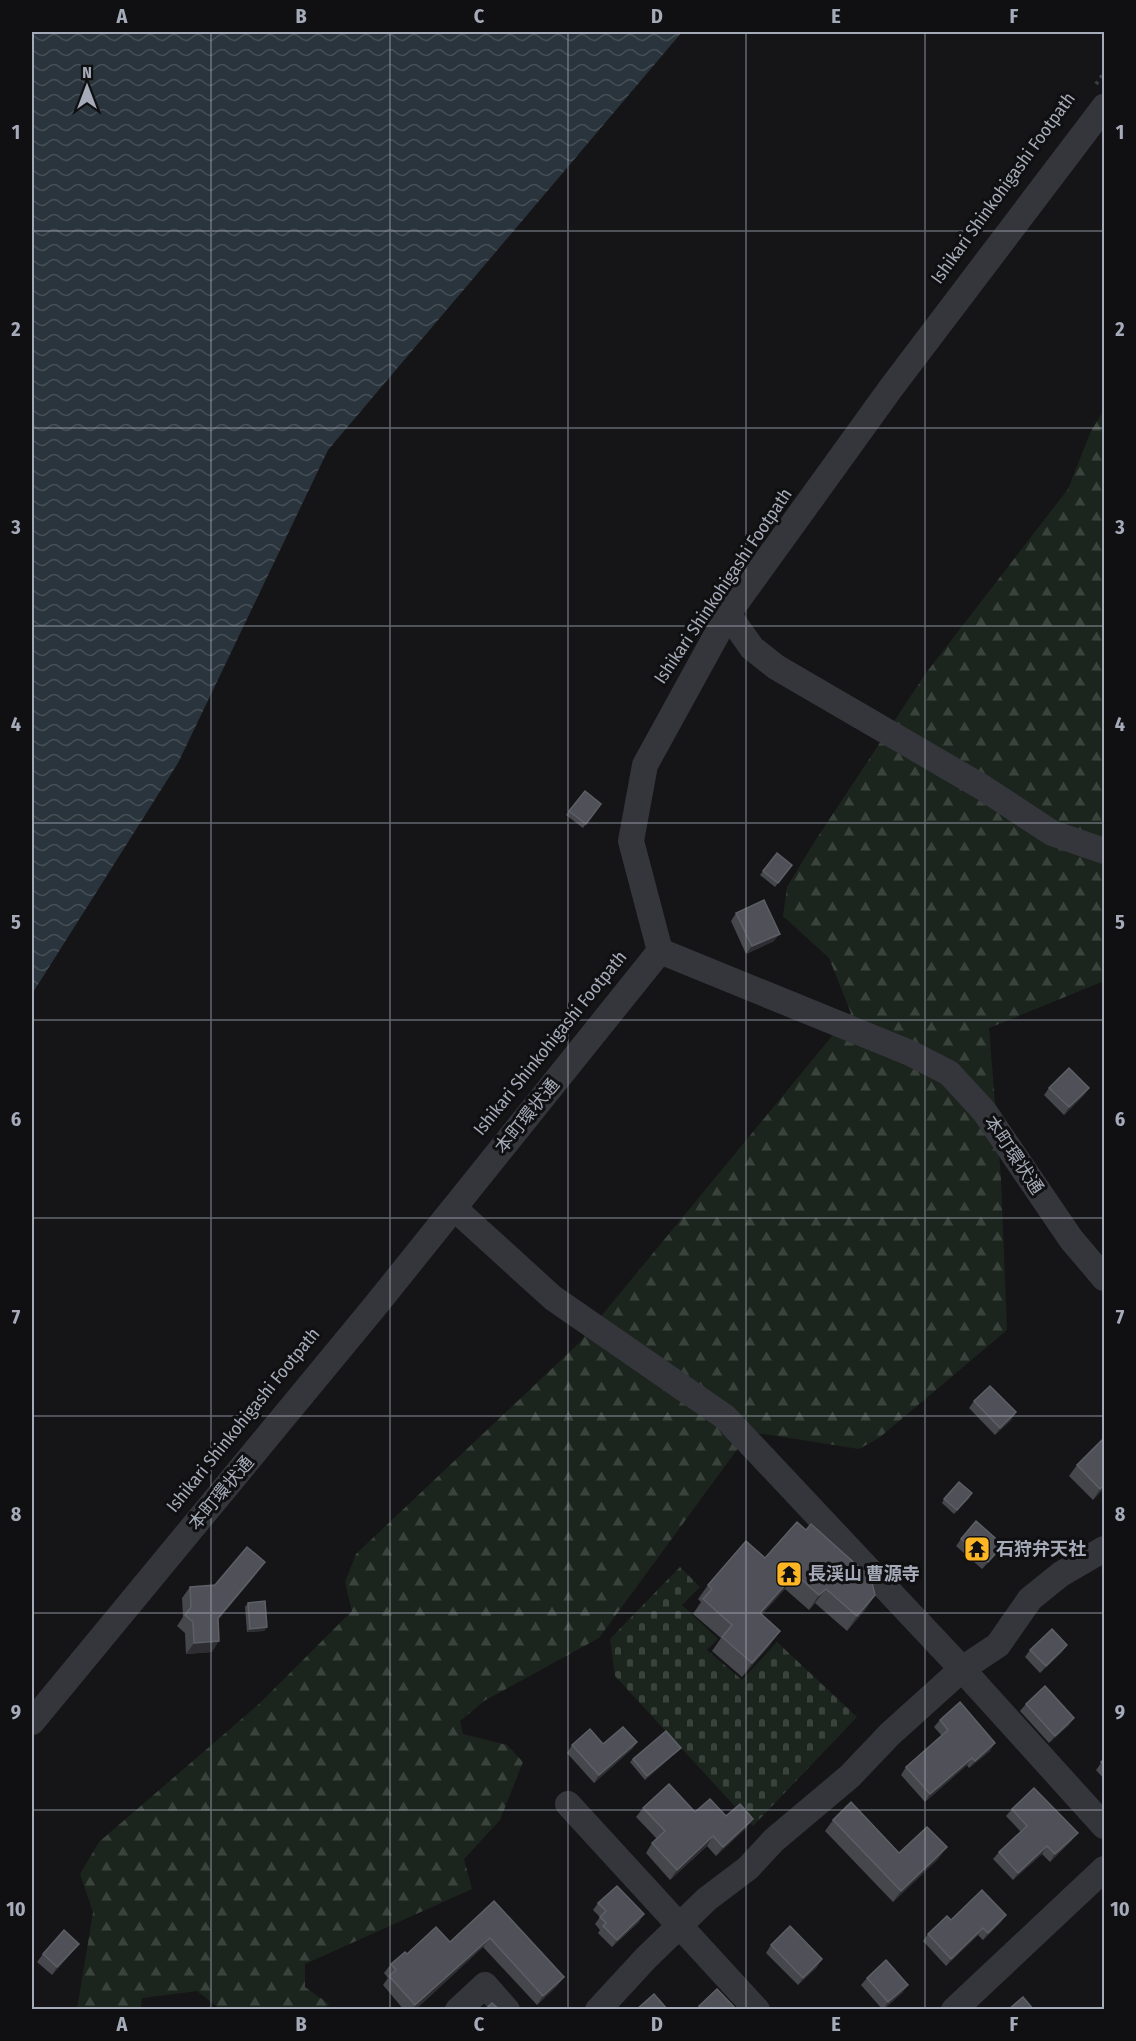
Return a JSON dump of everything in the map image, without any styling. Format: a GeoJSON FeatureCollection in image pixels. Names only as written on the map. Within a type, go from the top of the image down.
{"type":"FeatureCollection","features":[{"type":"Feature","properties":{"kind":"street"},"geometry":{"type":"LineString","coordinates":[[660,951],[631,841],[645,765],[728,614],[1097,99]]}},
{"type":"Feature","properties":{"kind":"street"},"geometry":{"type":"LineString","coordinates":[[728,614],[752,648],[776,667],[982,787],[1052,832],[1104,851]]}},
{"type":"Feature","properties":{"kind":"street","name":"本町環状通"},"geometry":{"type":"LineString","coordinates":[[32,1722],[454,1208],[660,951],[910,1053],[949,1073],[984,1111],[1071,1239],[1104,1278]]}},
{"type":"Feature","properties":{"kind":"street"},"geometry":{"type":"LineString","coordinates":[[454,1208],[554,1298],[725,1417],[962,1669],[1104,1826]]}},
{"type":"Feature","properties":{"kind":"street"},"geometry":{"type":"LineString","coordinates":[[598,2010],[617,1988],[707,1899],[748,1868],[774,1840],[850,1776],[898,1727],[962,1669],[998,1645],[1030,1599],[1061,1574],[1104,1549]]}},
{"type":"Feature","properties":{"kind":"street"},"geometry":{"type":"LineString","coordinates":[[568,1804],[758,2010]]}},
{"type":"Feature","properties":{"kind":"street"},"geometry":{"type":"LineString","coordinates":[[954,2010],[1104,1869]]}},
{"type":"Feature","properties":{"kind":"street"},"geometry":{"type":"LineString","coordinates":[[458,2010],[485,1985],[507,2010]]}},
{"type":"Feature","properties":{"kind":"path","name":"Ishikari Shinkohigashi Footpath"},"geometry":{"type":"LineString","coordinates":[[1097,99],[1104,73]]}},
{"type":"Feature","properties":{"kind":"green space"},"geometry":{"type":"Polygon","coordinates":[[[1104,410],[1104,981],[989,1028],[1001,1179],[1007,1330],[879,1438],[859,1449],[750,1432],[599,1638],[484,1701],[460,1721],[463,1734],[507,1745],[523,1762],[500,1820],[464,1859],[472,1889],[305,1964],[305,1987],[329,2004],[325,2009],[220,2009],[197,1991],[142,1998],[141,2009],[77,2010],[93,1912],[80,1874],[99,1842],[259,1704],[352,1611],[345,1582],[356,1554],[579,1343],[851,1013],[829,958],[783,916],[787,887],[926,673],[1068,489],[1091,431],[1104,410]]]}},
{"type":"Feature","properties":{"kind":"green space"},"geometry":{"type":"Polygon","coordinates":[[[680,1567],[700,1587],[682,1605],[718,1639],[707,1650],[742,1680],[777,1642],[857,1717],[753,1826],[615,1676],[610,1639],[680,1567]]]}},
{"type":"Feature","properties":{"kind":"water"},"geometry":{"type":"Polygon","coordinates":[[[32,32],[682,32],[328,450],[178,763],[32,994],[32,32]]]}},
{"type":"Feature","properties":{"kind":"building"},"geometry":{"type":"Polygon","coordinates":[[[585,791],[601,804],[586,824],[569,811],[585,791]]]}},
{"type":"Feature","properties":{"kind":"building"},"geometry":{"type":"Polygon","coordinates":[[[777,853],[792,865],[778,883],[763,871],[777,853]]]}},
{"type":"Feature","properties":{"kind":"building"},"geometry":{"type":"Polygon","coordinates":[[[764,900],[780,934],[752,946],[736,913],[764,900]]]}},
{"type":"Feature","properties":{"kind":"building"},"geometry":{"type":"Polygon","coordinates":[[[1069,1068],[1089,1088],[1069,1107],[1049,1088],[1069,1068]]]}},
{"type":"Feature","properties":{"kind":"building"},"geometry":{"type":"Polygon","coordinates":[[[990,1386],[1016,1412],[1000,1428],[974,1401],[990,1386]]]}},
{"type":"Feature","properties":{"kind":"building"},"geometry":{"type":"Polygon","coordinates":[[[1104,1438],[1104,1485],[1100,1489],[1077,1465],[1104,1438]]]}},
{"type":"Feature","properties":{"kind":"building"},"geometry":{"type":"Polygon","coordinates":[[[959,1482],[972,1493],[957,1510],[944,1499],[959,1482]]]}},
{"type":"Feature","properties":{"kind":"building"},"geometry":{"type":"Polygon","coordinates":[[[976,1521],[1003,1545],[988,1562],[961,1539],[976,1521]]]}},
{"type":"Feature","properties":{"kind":"building"},"geometry":{"type":"Polygon","coordinates":[[[797,1522],[806,1530],[811,1524],[871,1578],[875,1595],[857,1616],[826,1589],[819,1595],[795,1574],[760,1613],[780,1631],[752,1663],[722,1637],[732,1625],[703,1599],[712,1589],[708,1585],[746,1541],[765,1558],[797,1522]]]}},
{"type":"Feature","properties":{"kind":"building"},"geometry":{"type":"Polygon","coordinates":[[[247,1547],[265,1562],[218,1618],[219,1641],[194,1643],[193,1622],[185,1615],[191,1607],[190,1587],[215,1585],[247,1547]]]}},
{"type":"Feature","properties":{"kind":"building"},"geometry":{"type":"Polygon","coordinates":[[[265,1601],[267,1627],[250,1629],[248,1603],[265,1601]]]}},
{"type":"Feature","properties":{"kind":"building"},"geometry":{"type":"Polygon","coordinates":[[[1052,1629],[1067,1645],[1046,1666],[1030,1650],[1052,1629]]]}},
{"type":"Feature","properties":{"kind":"building"},"geometry":{"type":"Polygon","coordinates":[[[1045,1686],[1074,1718],[1055,1736],[1026,1704],[1045,1686]]]}},
{"type":"Feature","properties":{"kind":"building"},"geometry":{"type":"Polygon","coordinates":[[[960,1702],[995,1743],[975,1761],[972,1758],[930,1794],[906,1767],[948,1730],[940,1720],[960,1702]]]}},
{"type":"Feature","properties":{"kind":"building"},"geometry":{"type":"Polygon","coordinates":[[[623,1727],[637,1742],[599,1775],[572,1745],[590,1729],[603,1744],[623,1727]]]}},
{"type":"Feature","properties":{"kind":"building"},"geometry":{"type":"Polygon","coordinates":[[[666,1731],[681,1748],[647,1776],[633,1759],[666,1731]]]}},
{"type":"Feature","properties":{"kind":"building"},"geometry":{"type":"Polygon","coordinates":[[[669,1784],[695,1812],[710,1799],[726,1816],[740,1804],[753,1819],[723,1847],[713,1836],[677,1870],[652,1843],[665,1831],[643,1808],[669,1784]]]}},
{"type":"Feature","properties":{"kind":"building"},"geometry":{"type":"Polygon","coordinates":[[[1034,1788],[1078,1833],[1055,1854],[1047,1846],[1018,1873],[999,1852],[1027,1826],[1012,1809],[1034,1788]]]}},
{"type":"Feature","properties":{"kind":"building"},"geometry":{"type":"Polygon","coordinates":[[[851,1802],[899,1853],[927,1827],[947,1847],[901,1891],[833,1820],[851,1802]]]}},
{"type":"Feature","properties":{"kind":"building"},"geometry":{"type":"Polygon","coordinates":[[[617,1886],[644,1914],[617,1940],[603,1926],[606,1923],[600,1917],[606,1911],[598,1903],[617,1886]]]}},
{"type":"Feature","properties":{"kind":"building"},"geometry":{"type":"Polygon","coordinates":[[[982,1890],[1006,1915],[988,1933],[983,1928],[951,1959],[928,1934],[947,1916],[951,1920],[982,1890]]]}},
{"type":"Feature","properties":{"kind":"building"},"geometry":{"type":"Polygon","coordinates":[[[494,1901],[564,1977],[543,1996],[490,1938],[415,2005],[389,1976],[396,1970],[391,1964],[405,1952],[407,1954],[436,1927],[450,1942],[494,1901]]]}},
{"type":"Feature","properties":{"kind":"building"},"geometry":{"type":"Polygon","coordinates":[[[790,1926],[822,1959],[803,1978],[771,1945],[790,1926]]]}},
{"type":"Feature","properties":{"kind":"building"},"geometry":{"type":"Polygon","coordinates":[[[64,1930],[79,1944],[57,1967],[43,1954],[64,1930]]]}},
{"type":"Feature","properties":{"kind":"building"},"geometry":{"type":"Polygon","coordinates":[[[886,1960],[908,1985],[888,2002],[867,1978],[886,1960]]]}},
{"type":"Feature","properties":{"kind":"building"},"geometry":{"type":"Polygon","coordinates":[[[717,1989],[737,2010],[702,2010],[699,2006],[717,1989]]]}},
{"type":"Feature","properties":{"kind":"building"},"geometry":{"type":"Polygon","coordinates":[[[654,1994],[668,2010],[636,2010],[654,1994]]]}},
{"type":"Feature","properties":{"kind":"building"},"geometry":{"type":"Polygon","coordinates":[[[1023,1997],[1034,2010],[1008,2010],[1023,1997]]]}},
{"type":"Feature","properties":{"kind":"building"},"geometry":{"type":"Polygon","coordinates":[[[492,2003],[500,2010],[485,2010],[492,2003]]]}},
{"type":"Feature","properties":{"kind":"place","name":"石狩弁天社"},"geometry":{"type":"Point","coordinates":[977,1549]}},
{"type":"Feature","properties":{"kind":"place","name":"長渓山 曹源寺"},"geometry":{"type":"Point","coordinates":[789,1574]}}]}
